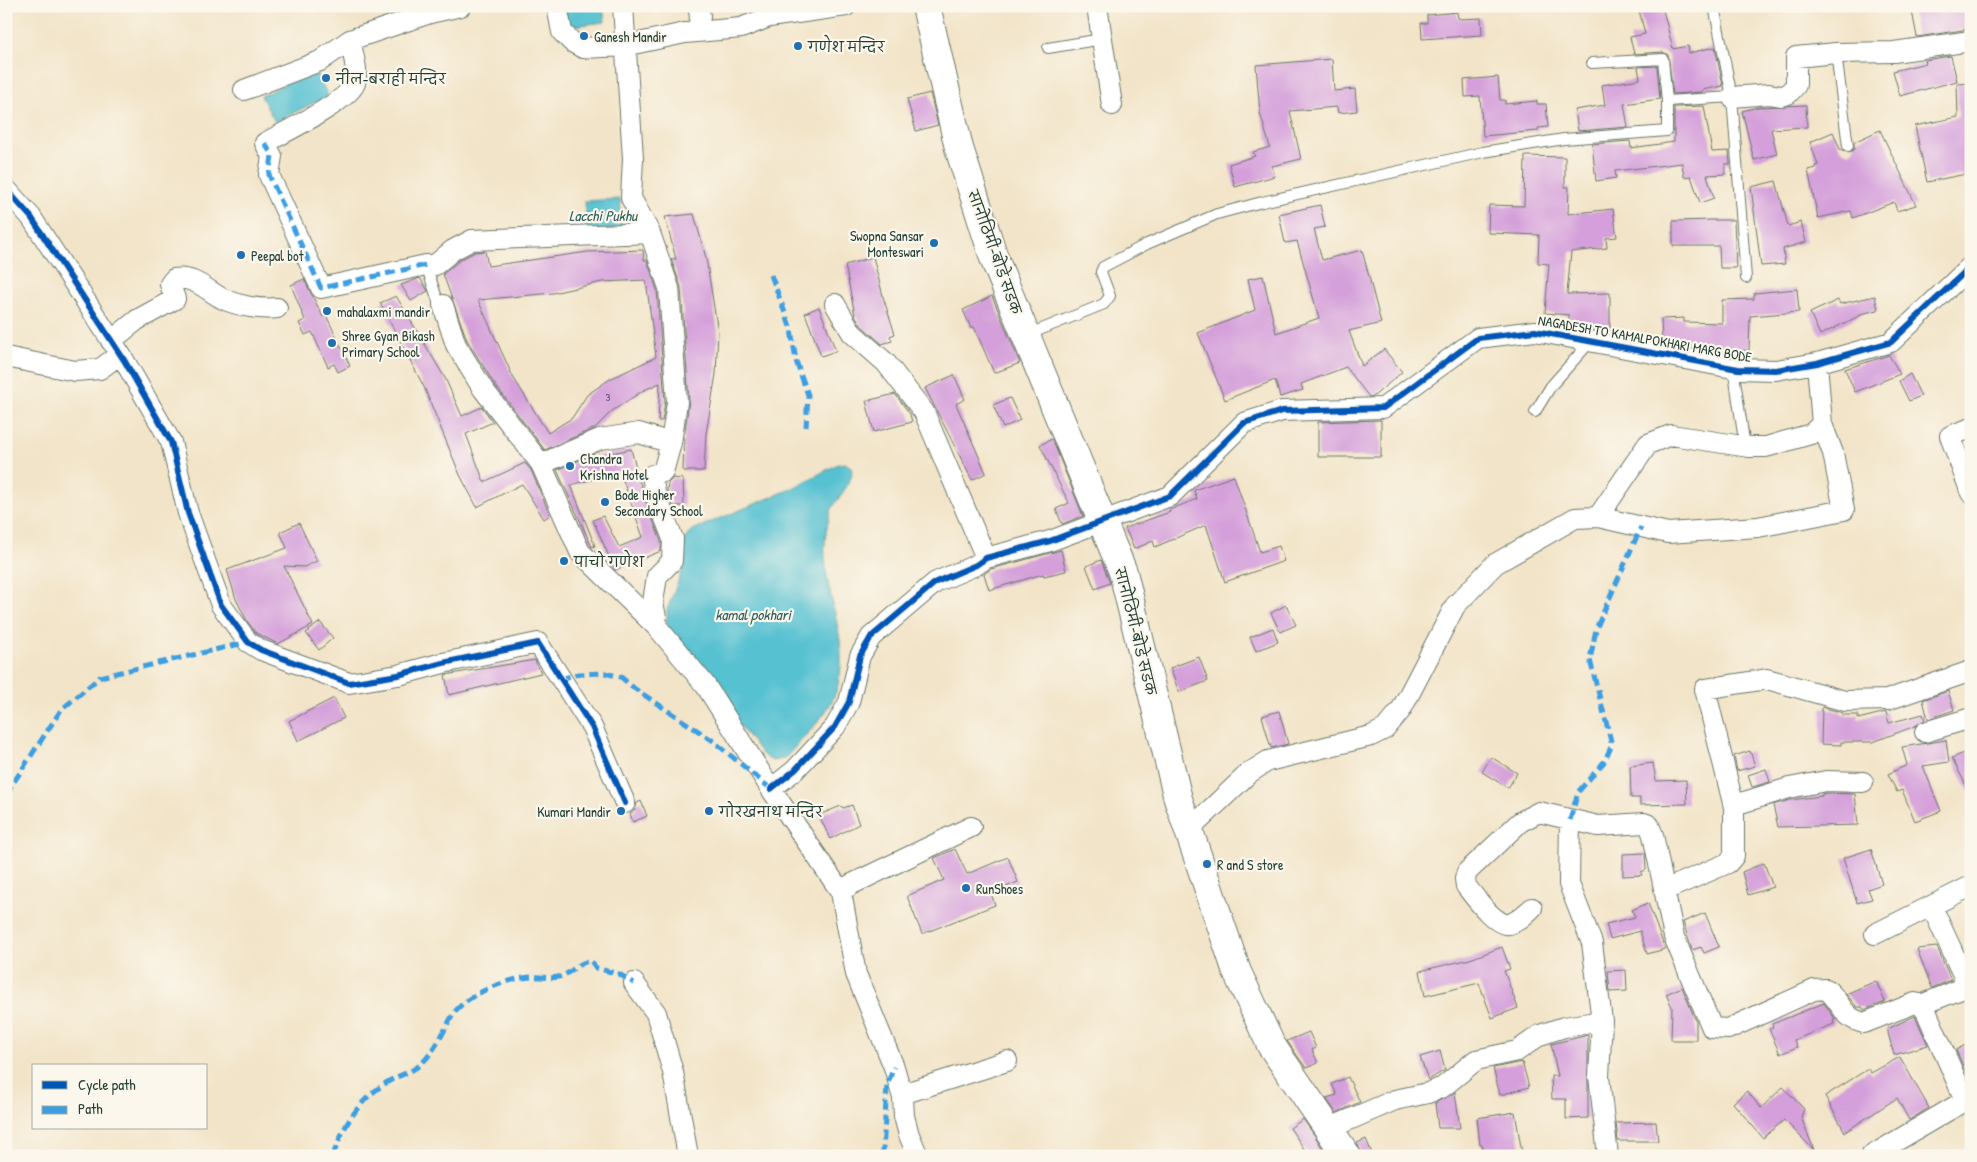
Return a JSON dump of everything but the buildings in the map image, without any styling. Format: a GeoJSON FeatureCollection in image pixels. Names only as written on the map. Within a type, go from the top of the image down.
{"type":"FeatureCollection","features":[{"type":"Feature","properties":{"kind":"main road","name":"सानोठिमी-बोडे सडक"},"geometry":{"type":"LineString","coordinates":[[926,6],[959,148],[994,258],[1123,572],[1178,799],[1237,972],[1272,1044],[1347,1156]]}},
{"type":"Feature","properties":{"kind":"street"},"geometry":{"type":"LineString","coordinates":[[244,90],[320,61],[350,40],[430,13],[461,6]]}},
{"type":"Feature","properties":{"kind":"street"},"geometry":{"type":"LineString","coordinates":[[557,6],[562,32],[572,42],[583,48],[624,46],[698,32],[741,28],[770,17],[846,6]]}},
{"type":"Feature","properties":{"kind":"street"},"geometry":{"type":"LineString","coordinates":[[623,6],[624,46],[633,158],[632,198],[650,233],[669,288],[677,402],[671,444],[663,472],[652,475],[655,493],[673,539],[672,561],[657,576],[653,602],[658,628]]}},
{"type":"Feature","properties":{"kind":"street"},"geometry":{"type":"LineString","coordinates":[[698,6],[700,16],[698,32]]}},
{"type":"Feature","properties":{"kind":"street"},"geometry":{"type":"LineString","coordinates":[[1097,6],[1112,105]]}},
{"type":"Feature","properties":{"kind":"street"},"geometry":{"type":"LineString","coordinates":[[350,40],[355,82],[346,96],[266,143],[272,156],[269,175],[321,288],[426,265],[435,265],[453,250],[472,240],[650,233]]}},
{"type":"Feature","properties":{"kind":"street"},"geometry":{"type":"LineString","coordinates":[[1732,97],[1788,94],[1796,85],[1796,57],[1836,53],[1894,52],[1971,41]]}},
{"type":"Feature","properties":{"kind":"street"},"geometry":{"type":"LineString","coordinates":[[6,189],[31,217],[115,348],[171,442],[188,513],[221,605],[248,642],[261,650],[348,683],[398,675],[443,663],[538,643],[592,727],[625,802]]}},
{"type":"Feature","properties":{"kind":"street","name":"NAGADESH TO KAMALPOKHARI MARG BODE"},"geometry":{"type":"LineString","coordinates":[[771,790],[795,770],[835,727],[849,702],[860,656],[871,637],[936,582],[976,565],[986,558],[1050,542],[1170,496],[1244,423],[1282,411],[1383,408],[1478,338],[1535,331],[1733,367],[1776,370],[1817,364],[1891,342],[1971,266]]}},
{"type":"Feature","properties":{"kind":"street"},"geometry":{"type":"LineString","coordinates":[[6,357],[75,371],[100,369],[136,320],[175,298],[170,284],[174,279],[196,281],[223,298],[237,304],[254,308],[277,308]]}},
{"type":"Feature","properties":{"kind":"street"},"geometry":{"type":"LineString","coordinates":[[835,304],[852,333],[886,363],[924,412],[986,558]]}},
{"type":"Feature","properties":{"kind":"street"},"geometry":{"type":"LineString","coordinates":[[443,305],[456,344],[483,389],[541,464],[580,552],[658,628],[706,686],[771,790],[841,892],[856,974],[894,1067],[902,1094],[904,1116],[918,1156]]}},
{"type":"Feature","properties":{"kind":"street"},"geometry":{"type":"LineString","coordinates":[[1188,830],[1249,773],[1268,761],[1371,736],[1385,729],[1401,710],[1455,606],[1495,564],[1576,518],[1598,517],[1668,533],[1758,527],[1844,510],[1833,453],[1822,424],[1817,364]]}},
{"type":"Feature","properties":{"kind":"street"},"geometry":{"type":"LineString","coordinates":[[1598,517],[1648,444],[1671,435],[1745,446],[1766,447],[1811,434],[1822,424]]}},
{"type":"Feature","properties":{"kind":"street"},"geometry":{"type":"LineString","coordinates":[[1971,428],[1950,436],[1971,493]]}},
{"type":"Feature","properties":{"kind":"street"},"geometry":{"type":"LineString","coordinates":[[541,464],[600,439],[639,433],[671,444]]}},
{"type":"Feature","properties":{"kind":"street"},"geometry":{"type":"LineString","coordinates":[[1665,890],[1728,863],[1734,856],[1734,807],[1705,689],[1767,679],[1845,701],[1887,700],[1971,671]]}},
{"type":"Feature","properties":{"kind":"street"},"geometry":{"type":"LineString","coordinates":[[1925,732],[1971,718]]}},
{"type":"Feature","properties":{"kind":"street"},"geometry":{"type":"LineString","coordinates":[[1734,807],[1789,788],[1826,781],[1863,782]]}},
{"type":"Feature","properties":{"kind":"street"},"geometry":{"type":"LineString","coordinates":[[1532,908],[1517,921],[1508,924],[1499,923],[1466,886],[1467,872],[1529,815],[1539,812],[1598,826],[1638,822],[1649,825],[1674,937],[1712,1028],[1728,1029],[1814,990],[1826,989],[1832,994],[1847,1017],[1864,1023],[1915,1003],[1921,1005],[1926,1011],[1968,1099],[1871,1156]]}},
{"type":"Feature","properties":{"kind":"street"},"geometry":{"type":"LineString","coordinates":[[1570,820],[1569,884],[1592,943],[1602,1021],[1599,1076],[1608,1156]]}},
{"type":"Feature","properties":{"kind":"street"},"geometry":{"type":"LineString","coordinates":[[841,892],[850,885],[971,827]]}},
{"type":"Feature","properties":{"kind":"street"},"geometry":{"type":"LineString","coordinates":[[1875,934],[1971,886]]}},
{"type":"Feature","properties":{"kind":"street"},"geometry":{"type":"LineString","coordinates":[[1921,1005],[1961,989],[1965,979],[1932,907]]}},
{"type":"Feature","properties":{"kind":"street"},"geometry":{"type":"LineString","coordinates":[[634,983],[656,1013],[673,1072],[688,1156]]}},
{"type":"Feature","properties":{"kind":"street"},"geometry":{"type":"LineString","coordinates":[[1328,1129],[1395,1100],[1428,1093],[1443,1087],[1476,1060],[1517,1051],[1540,1035],[1564,1027],[1602,1021]]}},
{"type":"Feature","properties":{"kind":"street"},"geometry":{"type":"LineString","coordinates":[[902,1094],[1007,1061]]}},
{"type":"Feature","properties":{"kind":"lane"},"geometry":{"type":"LineString","coordinates":[[1714,6],[1732,97],[1746,278]]}},
{"type":"Feature","properties":{"kind":"lane"},"geometry":{"type":"LineString","coordinates":[[1048,48],[1102,39]]}},
{"type":"Feature","properties":{"kind":"lane"},"geometry":{"type":"LineString","coordinates":[[1836,53],[1848,146]]}},
{"type":"Feature","properties":{"kind":"lane"},"geometry":{"type":"LineString","coordinates":[[1026,335],[1104,304],[1110,296],[1101,272],[1103,267],[1146,244],[1217,214],[1483,152],[1564,139],[1667,131],[1667,101],[1663,59],[1592,63]]}},
{"type":"Feature","properties":{"kind":"lane"},"geometry":{"type":"LineString","coordinates":[[1667,101],[1732,97]]}},
{"type":"Feature","properties":{"kind":"lane"},"geometry":{"type":"LineString","coordinates":[[426,265],[439,304],[443,305]]}},
{"type":"Feature","properties":{"kind":"lane"},"geometry":{"type":"LineString","coordinates":[[1535,412],[1551,386],[1592,341]]}},
{"type":"Feature","properties":{"kind":"lane"},"geometry":{"type":"LineString","coordinates":[[1733,367],[1745,446]]}},
{"type":"Feature","properties":{"kind":"water"},"geometry":{"type":"Polygon","coordinates":[[[562,6],[603,6],[605,22],[565,27],[562,6]]]}},
{"type":"Feature","properties":{"kind":"water"},"geometry":{"type":"Polygon","coordinates":[[[315,69],[328,96],[275,122],[261,96],[315,69]]]}},
{"type":"Feature","properties":{"kind":"water","name":"Lacchi Pukhu"},"geometry":{"type":"Polygon","coordinates":[[[620,199],[622,229],[587,231],[585,201],[620,199]]]}},
{"type":"Feature","properties":{"kind":"water","name":"kamal pokhari"},"geometry":{"type":"Polygon","coordinates":[[[845,463],[851,467],[851,478],[831,511],[825,541],[827,578],[841,651],[841,669],[837,688],[829,707],[809,732],[783,759],[772,761],[763,755],[728,711],[730,701],[727,691],[718,686],[709,686],[668,627],[667,610],[684,566],[683,541],[692,530],[791,489],[838,464],[845,463]]]}},
{"type":"Feature","properties":{"kind":"marked path"},"geometry":{"type":"LineString","coordinates":[[265,143],[272,156],[269,175],[321,288],[426,265]]}},
{"type":"Feature","properties":{"kind":"marked path"},"geometry":{"type":"LineString","coordinates":[[771,275],[791,329],[796,361],[808,395],[806,427]]}},
{"type":"Feature","properties":{"kind":"marked path"},"geometry":{"type":"LineString","coordinates":[[1570,820],[1578,792],[1604,762],[1612,745],[1590,660],[1596,629],[1641,527]]}},
{"type":"Feature","properties":{"kind":"marked path"},"geometry":{"type":"LineString","coordinates":[[6,794],[61,710],[100,677],[248,642]]}},
{"type":"Feature","properties":{"kind":"marked path"},"geometry":{"type":"LineString","coordinates":[[560,679],[578,674],[605,673],[621,677],[635,689],[712,740],[771,789]]}},
{"type":"Feature","properties":{"kind":"marked path"},"geometry":{"type":"LineString","coordinates":[[333,1156],[348,1122],[362,1103],[380,1087],[421,1064],[435,1046],[454,1013],[468,999],[489,988],[512,980],[563,976],[581,964],[591,961],[596,968],[619,974],[634,983]]}},
{"type":"Feature","properties":{"kind":"marked path"},"geometry":{"type":"LineString","coordinates":[[881,1156],[883,1152],[887,1085],[894,1067]]}},
{"type":"Feature","properties":{"kind":"cycle path"},"geometry":{"type":"LineString","coordinates":[[6,189],[31,217],[124,360],[171,442],[188,513],[221,605],[248,642],[261,650],[349,683],[398,675],[443,663],[538,643],[592,727],[625,803]]}},
{"type":"Feature","properties":{"kind":"cycle path"},"geometry":{"type":"LineString","coordinates":[[771,789],[795,770],[835,727],[849,702],[860,656],[871,637],[936,582],[976,565],[986,558],[1050,541],[1170,496],[1244,423],[1282,411],[1383,408],[1478,338],[1535,331],[1738,369],[1776,370],[1817,363],[1891,342],[1971,266]]}},
{"type":"Feature","properties":{"kind":"place","name":"Ganesh Mandir"},"geometry":{"type":"Point","coordinates":[584,36]}},
{"type":"Feature","properties":{"kind":"place","name":"गणेश मन्दिर"},"geometry":{"type":"Point","coordinates":[798,46]}},
{"type":"Feature","properties":{"kind":"place","name":"नील-बराही मन्दिर"},"geometry":{"type":"Point","coordinates":[326,78]}},
{"type":"Feature","properties":{"kind":"place","name":"Swopna Sansar Monteswari"},"geometry":{"type":"Point","coordinates":[934,243]}},
{"type":"Feature","properties":{"kind":"place","name":"Peepal bot"},"geometry":{"type":"Point","coordinates":[241,255]}},
{"type":"Feature","properties":{"kind":"place","name":"mahalaxmi mandir"},"geometry":{"type":"Point","coordinates":[327,311]}},
{"type":"Feature","properties":{"kind":"place","name":"Shree Gyan Bikash Primary School"},"geometry":{"type":"Point","coordinates":[332,343]}},
{"type":"Feature","properties":{"kind":"place","name":"Chandra Krishna Hotel"},"geometry":{"type":"Point","coordinates":[570,466]}},
{"type":"Feature","properties":{"kind":"place","name":"Bode Higher Secondary School"},"geometry":{"type":"Point","coordinates":[605,502]}},
{"type":"Feature","properties":{"kind":"place","name":"पाचो गणेश"},"geometry":{"type":"Point","coordinates":[564,561]}},
{"type":"Feature","properties":{"kind":"place","name":"Kumari Mandir"},"geometry":{"type":"Point","coordinates":[621,811]}},
{"type":"Feature","properties":{"kind":"place","name":"गोरखनाथ मन्दिर"},"geometry":{"type":"Point","coordinates":[709,811]}},
{"type":"Feature","properties":{"kind":"place","name":"R and S store"},"geometry":{"type":"Point","coordinates":[1207,864]}},
{"type":"Feature","properties":{"kind":"place","name":"RunShoes"},"geometry":{"type":"Point","coordinates":[966,888]}}]}
